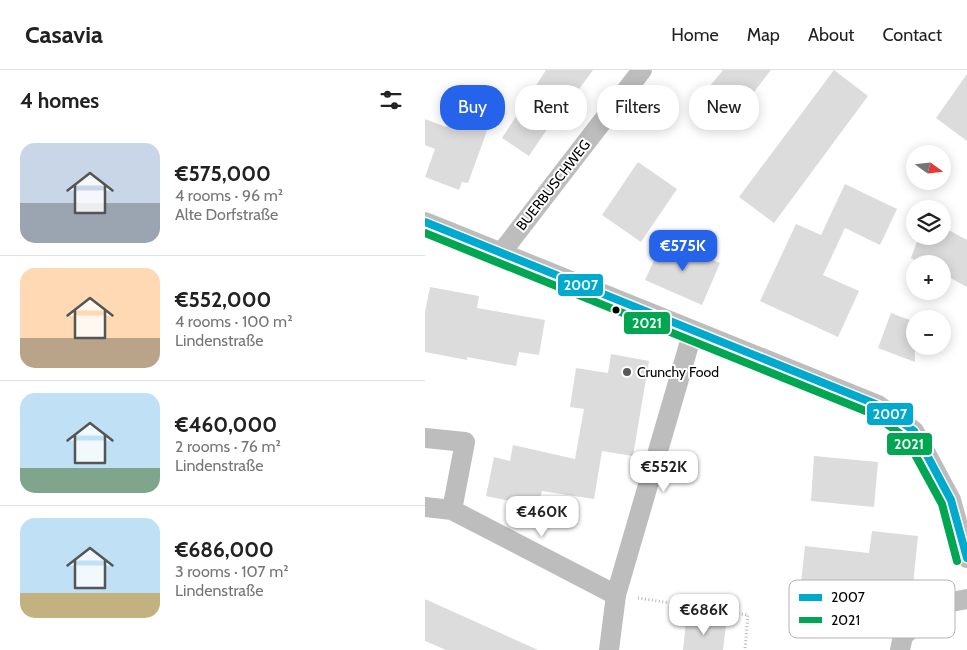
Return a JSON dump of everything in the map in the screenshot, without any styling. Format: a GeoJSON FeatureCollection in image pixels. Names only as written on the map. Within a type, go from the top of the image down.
{"type":"FeatureCollection","features":[{"type":"Feature","properties":{"kind":"street","name":"BUERBUSCHWEG"},"geometry":{"type":"LineString","coordinates":[[501,253],[642,70]]}},
{"type":"Feature","properties":{"kind":"street"},"geometry":{"type":"LineString","coordinates":[[425,222],[877,405],[915,431],[959,497],[967,558]]}},
{"type":"Feature","properties":{"kind":"street"},"geometry":{"type":"LineString","coordinates":[[609,650],[615,595],[693,331]]}},
{"type":"Feature","properties":{"kind":"street"},"geometry":{"type":"LineString","coordinates":[[425,438],[465,442],[452,510]]}},
{"type":"Feature","properties":{"kind":"street"},"geometry":{"type":"LineString","coordinates":[[425,507],[452,510],[615,595]]}},
{"type":"Feature","properties":{"kind":"path"},"geometry":{"type":"LineString","coordinates":[[615,595],[748,614],[745,650]]}},
{"type":"Feature","properties":{"kind":"building"},"geometry":{"type":"Polygon","coordinates":[[[546,70],[593,70],[582,85],[536,85],[546,70]]]}},
{"type":"Feature","properties":{"kind":"building"},"geometry":{"type":"Polygon","coordinates":[[[723,70],[771,70],[759,85],[711,85],[723,70]]]}},
{"type":"Feature","properties":{"kind":"building"},"geometry":{"type":"Polygon","coordinates":[[[834,70],[868,96],[774,223],[739,197],[834,70]]]}},
{"type":"Feature","properties":{"kind":"building"},"geometry":{"type":"Polygon","coordinates":[[[967,74],[967,141],[936,118],[967,74]]]}},
{"type":"Feature","properties":{"kind":"building"},"geometry":{"type":"Polygon","coordinates":[[[515,118],[515,130],[546,130],[529,156],[502,138],[515,118]]]}},
{"type":"Feature","properties":{"kind":"building"},"geometry":{"type":"Polygon","coordinates":[[[425,119],[440,125],[440,130],[487,130],[468,183],[462,182],[459,190],[425,177],[435,149],[425,145],[425,119]]]}},
{"type":"Feature","properties":{"kind":"building"},"geometry":{"type":"Polygon","coordinates":[[[638,162],[677,189],[641,242],[602,215],[638,162]]]}},
{"type":"Feature","properties":{"kind":"building"},"geometry":{"type":"Polygon","coordinates":[[[845,184],[897,209],[880,245],[845,228],[823,275],[859,291],[838,337],[760,301],[796,224],[821,235],[845,184]]]}},
{"type":"Feature","properties":{"kind":"building"},"geometry":{"type":"Polygon","coordinates":[[[951,231],[967,240],[967,287],[951,278],[951,255],[912,255],[916,245],[951,245],[951,231]]]}},
{"type":"Feature","properties":{"kind":"building"},"geometry":{"type":"Polygon","coordinates":[[[664,239],[720,263],[702,305],[645,280],[664,239]]]}},
{"type":"Feature","properties":{"kind":"building"},"geometry":{"type":"Polygon","coordinates":[[[430,287],[479,296],[477,308],[545,320],[539,355],[519,352],[516,366],[467,357],[467,360],[425,352],[425,312],[430,287]]]}},
{"type":"Feature","properties":{"kind":"building"},"geometry":{"type":"Polygon","coordinates":[[[891,313],[906,319],[906,355],[915,355],[915,362],[878,348],[891,313]]]}},
{"type":"Feature","properties":{"kind":"building"},"geometry":{"type":"Polygon","coordinates":[[[611,354],[649,361],[633,456],[602,451],[594,499],[542,491],[538,507],[486,496],[494,457],[510,461],[513,445],[575,459],[584,409],[570,407],[576,368],[608,373],[611,354]]]}},
{"type":"Feature","properties":{"kind":"building"},"geometry":{"type":"Polygon","coordinates":[[[814,456],[878,462],[874,507],[811,501],[814,456]]]}},
{"type":"Feature","properties":{"kind":"building"},"geometry":{"type":"Polygon","coordinates":[[[872,531],[918,536],[913,580],[801,580],[805,546],[869,553],[872,531]]]}},
{"type":"Feature","properties":{"kind":"building"},"geometry":{"type":"Polygon","coordinates":[[[425,599],[538,650],[446,650],[425,641],[425,599]]]}},
{"type":"Feature","properties":{"kind":"building"},"geometry":{"type":"Polygon","coordinates":[[[686,621],[726,625],[723,650],[683,650],[686,621]]]}},
{"type":"Feature","properties":{"kind":"transit line","name":"2007"},"geometry":{"type":"LineString","coordinates":[[425,222],[878,405],[914,431],[951,500],[967,558]]}},
{"type":"Feature","properties":{"kind":"transit line","name":"2021"},"geometry":{"type":"LineString","coordinates":[[425,233],[873,414],[906,438],[942,504],[957,561]]}},
{"type":"Feature","properties":{"kind":"place","name":"Crunchy Food"},"geometry":{"type":"Point","coordinates":[627,372]}}]}
